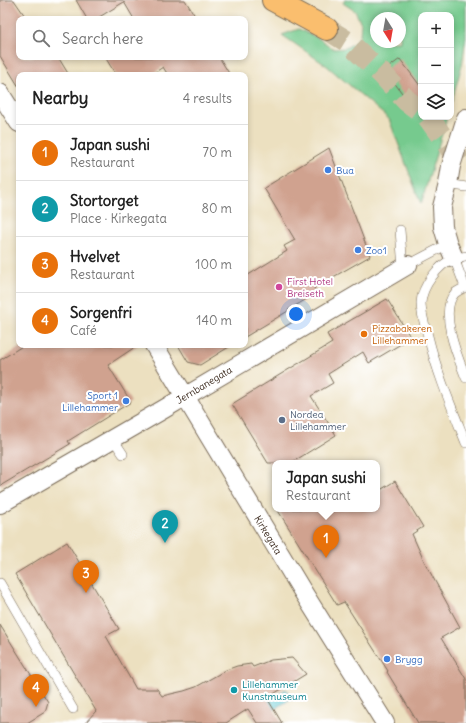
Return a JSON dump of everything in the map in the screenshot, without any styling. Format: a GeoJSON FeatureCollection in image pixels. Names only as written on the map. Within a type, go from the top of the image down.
{"type":"FeatureCollection","features":[{"type":"Feature","properties":{"kind":"main road"},"geometry":{"type":"LineString","coordinates":[[273,0],[330,25],[300,0]]}},
{"type":"Feature","properties":{"kind":"street"},"geometry":{"type":"LineString","coordinates":[[0,93],[16,118]]}},
{"type":"Feature","properties":{"kind":"street"},"geometry":{"type":"LineString","coordinates":[[456,253],[443,227],[442,207],[451,166],[466,118]]}},
{"type":"Feature","properties":{"kind":"street","name":"Jernbanegata"},"geometry":{"type":"LineString","coordinates":[[0,504],[113,439],[405,266]]}},
{"type":"Feature","properties":{"kind":"street","name":"Kirkegata"},"geometry":{"type":"LineString","coordinates":[[156,348],[303,592],[385,723]]}},
{"type":"Feature","properties":{"kind":"lane"},"geometry":{"type":"LineString","coordinates":[[448,184],[466,186]]}},
{"type":"Feature","properties":{"kind":"lane"},"geometry":{"type":"LineString","coordinates":[[400,230],[405,266],[456,253]]}},
{"type":"Feature","properties":{"kind":"lane"},"geometry":{"type":"LineString","coordinates":[[456,253],[466,287],[455,293],[448,308],[448,318],[466,378]]}},
{"type":"Feature","properties":{"kind":"lane"},"geometry":{"type":"LineString","coordinates":[[456,253],[428,281],[422,296],[421,310],[431,350],[448,399],[466,443]]}},
{"type":"Feature","properties":{"kind":"lane"},"geometry":{"type":"LineString","coordinates":[[113,439],[123,454]]}},
{"type":"Feature","properties":{"kind":"lane"},"geometry":{"type":"LineString","coordinates":[[0,583],[74,709]]}},
{"type":"Feature","properties":{"kind":"green space"},"geometry":{"type":"Polygon","coordinates":[[[345,0],[466,0],[466,37],[462,65],[454,93],[454,12],[418,12],[418,120],[446,120],[421,204],[389,119],[327,66],[282,35],[299,29],[318,38],[334,49],[345,48],[353,44],[360,36],[361,23],[355,11],[343,3],[345,0]]]}},
{"type":"Feature","properties":{"kind":"water"},"geometry":{"type":"Polygon","coordinates":[[[286,689],[292,698],[256,721],[250,712],[286,689]]]}},
{"type":"Feature","properties":{"kind":"building"},"geometry":{"type":"Polygon","coordinates":[[[0,0],[14,0],[25,16],[16,16],[16,60],[60,60],[67,72],[16,72],[16,82],[0,56],[0,0]]]}},
{"type":"Feature","properties":{"kind":"building"},"geometry":{"type":"Polygon","coordinates":[[[76,0],[185,0],[195,16],[132,16],[124,2],[101,16],[85,16],[76,0]]]}},
{"type":"Feature","properties":{"kind":"building"},"geometry":{"type":"Polygon","coordinates":[[[400,59],[418,83],[418,99],[410,104],[385,70],[400,59]]]}},
{"type":"Feature","properties":{"kind":"building"},"geometry":{"type":"Polygon","coordinates":[[[107,60],[221,60],[228,72],[166,72],[163,67],[156,72],[114,72],[107,60]]]}},
{"type":"Feature","properties":{"kind":"building"},"geometry":{"type":"Polygon","coordinates":[[[329,148],[370,256],[314,288],[317,293],[248,335],[248,275],[287,251],[284,246],[295,240],[264,188],[329,148]]]}},
{"type":"Feature","properties":{"kind":"building"},"geometry":{"type":"Polygon","coordinates":[[[387,299],[411,338],[369,363],[363,352],[328,374],[333,383],[311,396],[336,435],[296,460],[272,460],[272,463],[268,463],[232,404],[332,343],[327,334],[387,299]]]}},
{"type":"Feature","properties":{"kind":"building"},"geometry":{"type":"Polygon","coordinates":[[[19,348],[134,348],[108,365],[131,402],[68,441],[70,444],[0,486],[0,360],[19,348]]]}},
{"type":"Feature","properties":{"kind":"building"},"geometry":{"type":"Polygon","coordinates":[[[180,348],[227,348],[200,365],[188,362],[180,348]]]}},
{"type":"Feature","properties":{"kind":"building"},"geometry":{"type":"Polygon","coordinates":[[[395,481],[423,527],[412,534],[424,561],[460,627],[441,638],[466,679],[466,723],[418,723],[387,672],[388,671],[344,602],[337,605],[279,512],[380,512],[380,490],[395,481]]]}},
{"type":"Feature","properties":{"kind":"building"},"geometry":{"type":"Polygon","coordinates":[[[67,542],[119,629],[106,636],[136,689],[157,689],[162,696],[196,687],[226,670],[237,666],[251,664],[253,667],[271,660],[292,658],[306,674],[267,698],[282,723],[257,723],[248,709],[226,723],[85,723],[96,711],[15,574],[67,542]]]}},
{"type":"Feature","properties":{"kind":"building"},"geometry":{"type":"Polygon","coordinates":[[[0,625],[48,702],[45,712],[27,723],[0,723],[0,625]]]}},
{"type":"Feature","properties":{"kind":"tunnel"},"geometry":{"type":"LineString","coordinates":[[327,29],[348,42],[383,75],[407,101],[418,109]]}},
{"type":"Feature","properties":{"kind":"tunnel"},"geometry":{"type":"LineString","coordinates":[[430,120],[466,170]]}},
{"type":"Feature","properties":{"kind":"place","name":"Bua"},"geometry":{"type":"Point","coordinates":[328,170]}},
{"type":"Feature","properties":{"kind":"place","name":"Zoo1"},"geometry":{"type":"Point","coordinates":[358,250]}},
{"type":"Feature","properties":{"kind":"place","name":"First Hotel Breiseth"},"geometry":{"type":"Point","coordinates":[279,287]}},
{"type":"Feature","properties":{"kind":"place","name":"Pizzabakeren Lillehammer"},"geometry":{"type":"Point","coordinates":[364,334]}},
{"type":"Feature","properties":{"kind":"place","name":"Sport 1 Lillehammer"},"geometry":{"type":"Point","coordinates":[126,401]}},
{"type":"Feature","properties":{"kind":"place","name":"Nordea Lillehammer"},"geometry":{"type":"Point","coordinates":[282,420]}},
{"type":"Feature","properties":{"kind":"place","name":"Stortorget"},"geometry":{"type":"Point","coordinates":[165,543]}},
{"type":"Feature","properties":{"kind":"place","name":"Japan sushi"},"geometry":{"type":"Point","coordinates":[326,558]}},
{"type":"Feature","properties":{"kind":"place","name":"Hvelvet"},"geometry":{"type":"Point","coordinates":[86,593]}},
{"type":"Feature","properties":{"kind":"place","name":"Brygg"},"geometry":{"type":"Point","coordinates":[387,659]}},
{"type":"Feature","properties":{"kind":"place","name":"Lillehammer Kunstmuseum"},"geometry":{"type":"Point","coordinates":[234,690]}},
{"type":"Feature","properties":{"kind":"place","name":"Sorgenfri"},"geometry":{"type":"Point","coordinates":[36,707]}}]}
